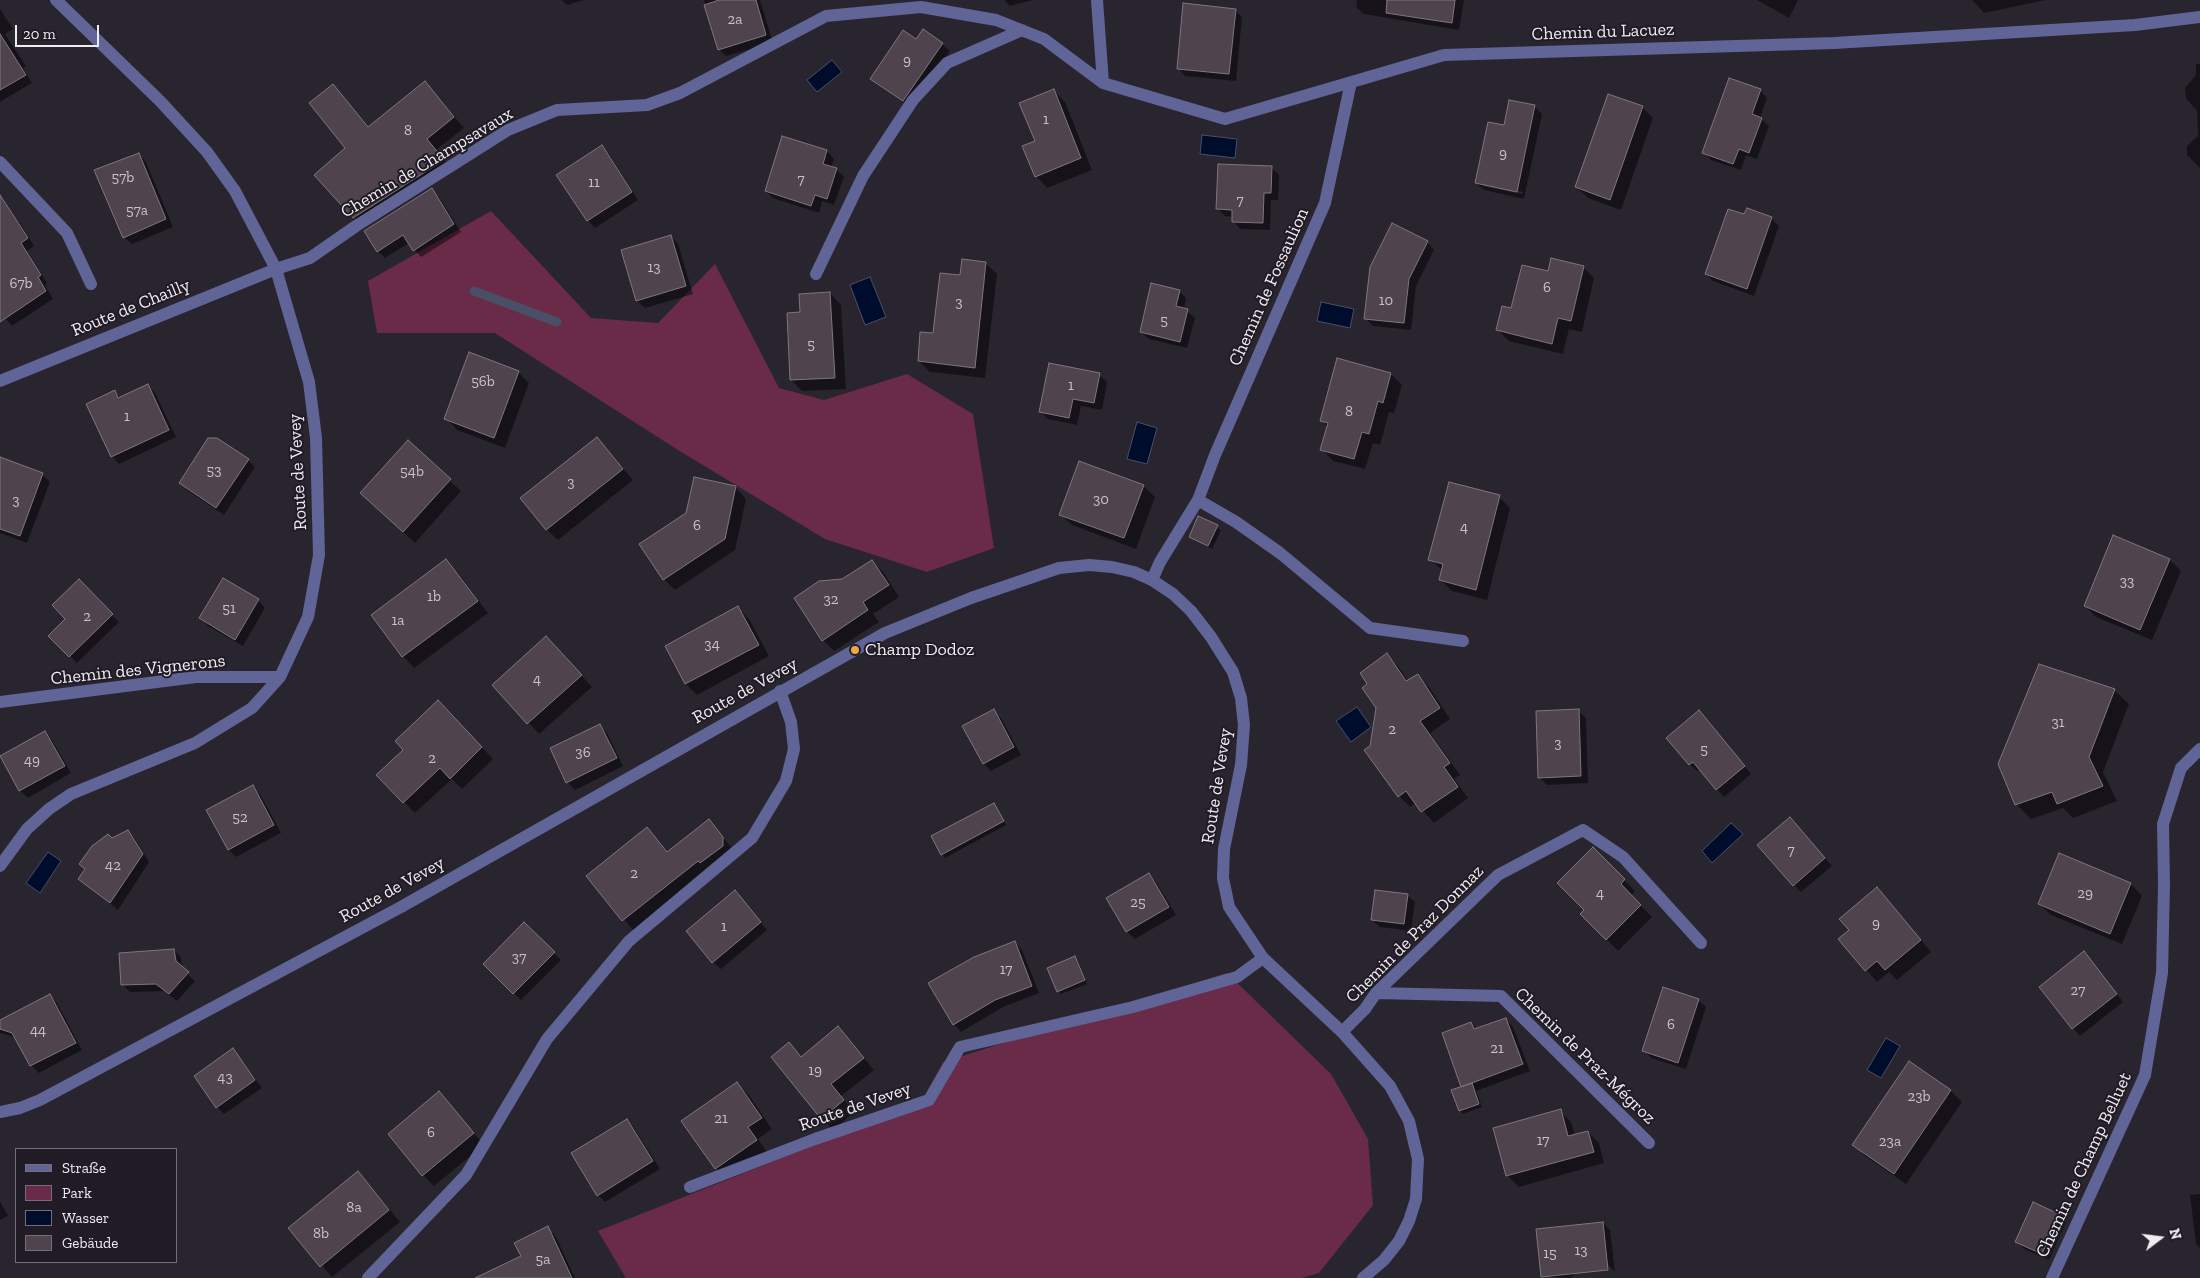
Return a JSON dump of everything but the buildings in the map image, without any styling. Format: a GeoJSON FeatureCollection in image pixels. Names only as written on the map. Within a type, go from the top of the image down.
{"type":"FeatureCollection","features":[{"type":"Feature","properties":{"kind":"street","name":"Route de Vevey"},"geometry":{"type":"LineString","coordinates":[[0,866],[27,829],[49,809],[71,794],[195,743],[252,708],[280,677],[308,617],[319,555],[319,496],[316,438],[309,382],[276,268],[236,191],[207,152],[160,101],[56,0]]}},
{"type":"Feature","properties":{"kind":"street"},"geometry":{"type":"LineString","coordinates":[[1097,0],[1103,83]]}},
{"type":"Feature","properties":{"kind":"street","name":"Chemin de Champsavaux"},"geometry":{"type":"LineString","coordinates":[[276,268],[310,258],[356,226],[508,130],[557,110],[647,105],[680,93],[826,16],[920,7],[996,20],[1044,39],[1103,83]]}},
{"type":"Feature","properties":{"kind":"street","name":"Chemin du Lacuez"},"geometry":{"type":"LineString","coordinates":[[1103,83],[1225,119],[1444,55],[1834,43],[2135,25],[2200,17]]}},
{"type":"Feature","properties":{"kind":"street"},"geometry":{"type":"LineString","coordinates":[[816,274],[863,176],[913,100],[946,63],[1022,30]]}},
{"type":"Feature","properties":{"kind":"street","name":"Chemin de Fossaulion"},"geometry":{"type":"LineString","coordinates":[[1152,580],[1160,562],[1198,500],[1215,455],[1326,203],[1351,82]]}},
{"type":"Feature","properties":{"kind":"street"},"geometry":{"type":"LineString","coordinates":[[0,162],[67,233],[91,284]]}},
{"type":"Feature","properties":{"kind":"street","name":"Route de Chailly"},"geometry":{"type":"LineString","coordinates":[[0,381],[276,268]]}},
{"type":"Feature","properties":{"kind":"street"},"geometry":{"type":"LineString","coordinates":[[1198,500],[1236,522],[1280,553],[1370,628],[1463,641]]}},
{"type":"Feature","properties":{"kind":"street","name":"Route de Vevey"},"geometry":{"type":"LineString","coordinates":[[0,1112],[20,1108],[40,1100],[401,907],[885,633],[971,598],[1059,568],[1089,565],[1134,572],[1152,580],[1173,594],[1191,611],[1211,637],[1233,672],[1241,698],[1244,726],[1241,765],[1224,849],[1223,878],[1228,907],[1263,958],[1342,1032],[1390,1086],[1409,1121],[1418,1159],[1416,1199],[1409,1221],[1399,1241],[1384,1260],[1363,1278]]}},
{"type":"Feature","properties":{"kind":"street","name":"Chemin des Vignerons"},"geometry":{"type":"LineString","coordinates":[[0,702],[196,677],[280,677]]}},
{"type":"Feature","properties":{"kind":"street"},"geometry":{"type":"LineString","coordinates":[[368,1278],[466,1176],[547,1039],[629,940],[752,838],[786,781],[794,749],[791,722],[780,691]]}},
{"type":"Feature","properties":{"kind":"street","name":"Chemin de Champ Belluet"},"geometry":{"type":"LineString","coordinates":[[2052,1278],[2146,1075],[2162,973],[2163,824],[2181,768],[2200,749]]}},
{"type":"Feature","properties":{"kind":"street","name":"Chemin de Praz Donnaz"},"geometry":{"type":"LineString","coordinates":[[1342,1032],[1365,1009],[1376,993],[1498,875],[1583,830],[1623,857],[1701,943]]}},
{"type":"Feature","properties":{"kind":"street","name":"Route de Vevey"},"geometry":{"type":"LineString","coordinates":[[690,1187],[815,1139],[929,1100],[960,1046],[1133,1007],[1237,976],[1263,958]]}},
{"type":"Feature","properties":{"kind":"street","name":"Chemin de Praz-Mégroz"},"geometry":{"type":"LineString","coordinates":[[1376,993],[1501,996],[1649,1143]]}},
{"type":"Feature","properties":{"kind":"green space"},"geometry":{"type":"Polygon","coordinates":[[[491,211],[591,318],[658,323],[715,264],[779,388],[824,400],[907,374],[973,414],[994,548],[927,572],[825,539],[678,450],[495,333],[377,333],[368,281],[491,211]]]}},
{"type":"Feature","properties":{"kind":"green space"},"geometry":{"type":"Polygon","coordinates":[[[1227,973],[1331,1074],[1368,1139],[1373,1205],[1319,1273],[1302,1278],[626,1278],[598,1231],[921,1103],[943,1062],[1227,973]]]}},
{"type":"Feature","properties":{"kind":"water"},"geometry":{"type":"Polygon","coordinates":[[[832,60],[842,72],[817,92],[807,80],[832,60]]]}},
{"type":"Feature","properties":{"kind":"water"},"geometry":{"type":"Polygon","coordinates":[[[1202,135],[1237,139],[1235,158],[1200,154],[1202,135]]]}},
{"type":"Feature","properties":{"kind":"water"},"geometry":{"type":"Polygon","coordinates":[[[870,277],[886,317],[865,325],[850,285],[870,277]]]}},
{"type":"Feature","properties":{"kind":"water"},"geometry":{"type":"Polygon","coordinates":[[[1321,302],[1354,309],[1350,328],[1317,321],[1321,302]]]}},
{"type":"Feature","properties":{"kind":"water"},"geometry":{"type":"Polygon","coordinates":[[[1137,422],[1157,428],[1147,464],[1127,459],[1137,422]]]}},
{"type":"Feature","properties":{"kind":"water"},"geometry":{"type":"Polygon","coordinates":[[[1357,707],[1371,727],[1351,742],[1336,721],[1357,707]]]}},
{"type":"Feature","properties":{"kind":"water"},"geometry":{"type":"Polygon","coordinates":[[[1731,823],[1743,834],[1712,863],[1702,851],[1731,823]]]}},
{"type":"Feature","properties":{"kind":"water"},"geometry":{"type":"Polygon","coordinates":[[[48,852],[61,861],[40,893],[26,883],[48,852]]]}},
{"type":"Feature","properties":{"kind":"water"},"geometry":{"type":"Polygon","coordinates":[[[1886,1038],[1900,1046],[1881,1078],[1867,1070],[1886,1038]]]}},
{"type":"Feature","properties":{"kind":"waterway"},"geometry":{"type":"LineString","coordinates":[[474,291],[557,322]]}},
{"type":"Feature","properties":{"kind":"place","name":"Champ Dodoz"},"geometry":{"type":"Point","coordinates":[855,650]}}]}
